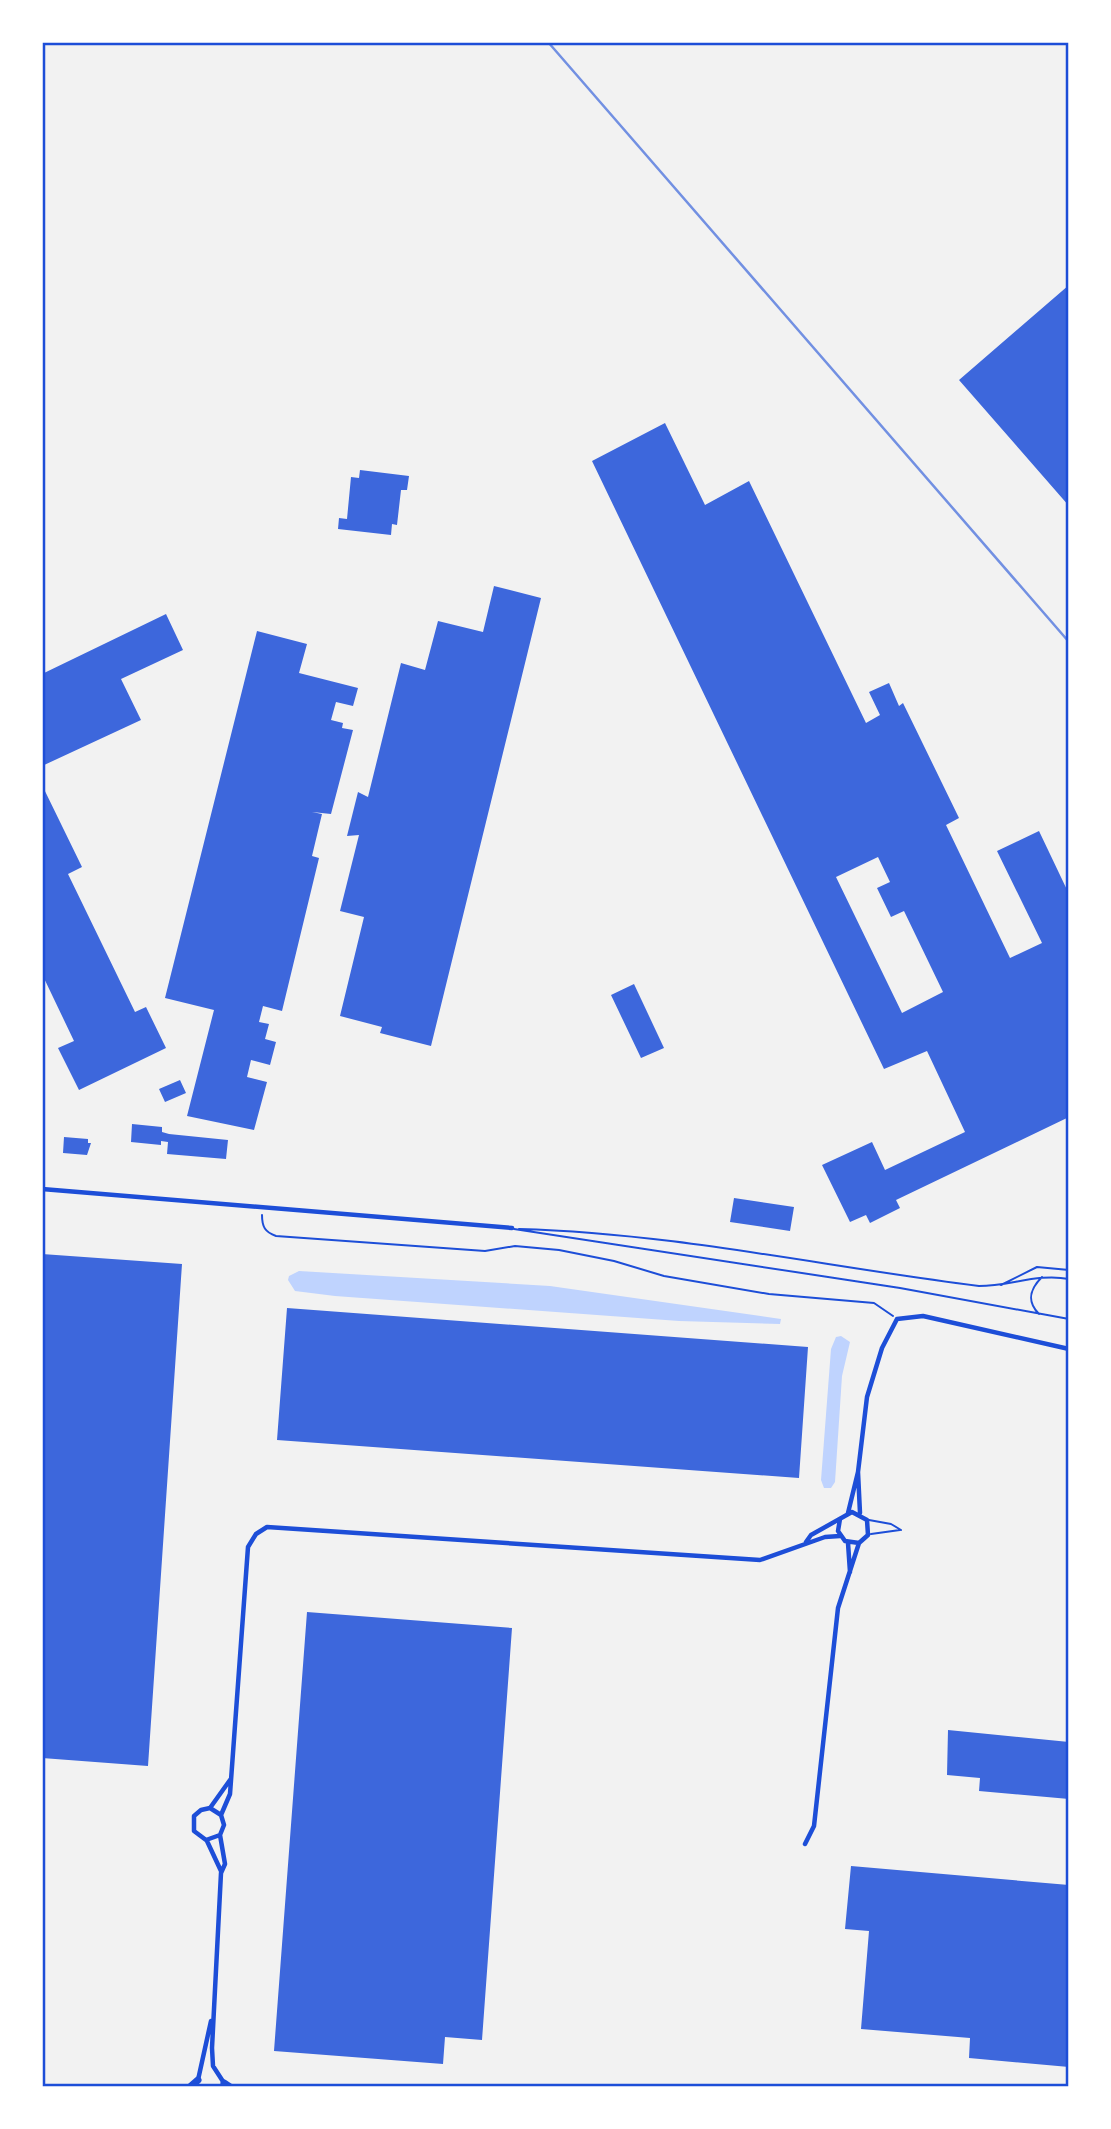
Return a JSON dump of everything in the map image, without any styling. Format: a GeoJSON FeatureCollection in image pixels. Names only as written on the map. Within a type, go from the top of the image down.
{"type":"FeatureCollection","features":[{"type":"Feature","properties":{"kind":"highway"},"geometry":{"type":"LineString","coordinates":[[190,2087],[198,2080]]}},
{"type":"Feature","properties":{"kind":"street"},"geometry":{"type":"LineString","coordinates":[[42,1189],[512,1228]]}},
{"type":"Feature","properties":{"kind":"street"},"geometry":{"type":"LineString","coordinates":[[848,1513],[858,1472],[867,1396],[882,1348],[897,1319],[923,1316],[1069,1349]]}},
{"type":"Feature","properties":{"kind":"street"},"geometry":{"type":"LineString","coordinates":[[848,1543],[859,1542],[868,1535],[867,1520],[860,1513],[858,1472]]}},
{"type":"Feature","properties":{"kind":"street"},"geometry":{"type":"LineString","coordinates":[[806,1543],[811,1535],[848,1513],[860,1513]]}},
{"type":"Feature","properties":{"kind":"street"},"geometry":{"type":"LineString","coordinates":[[840,1519],[840,1536],[848,1543],[850,1572]]}},
{"type":"Feature","properties":{"kind":"street"},"geometry":{"type":"LineString","coordinates":[[227,2085],[212,2061],[221,1871],[225,1864],[220,1835],[224,1825],[221,1815],[230,1794],[248,1548],[256,1534],[267,1527],[278,1526],[760,1560],[806,1543],[840,1536]]}},
{"type":"Feature","properties":{"kind":"street"},"geometry":{"type":"LineString","coordinates":[[805,1844],[814,1826],[838,1608],[859,1542]]}},
{"type":"Feature","properties":{"kind":"street"},"geometry":{"type":"LineString","coordinates":[[221,1871],[206,1840],[194,1831],[193,1821],[199,1811],[210,1808],[231,1779]]}},
{"type":"Feature","properties":{"kind":"street"},"geometry":{"type":"LineString","coordinates":[[210,1808],[221,1815]]}},
{"type":"Feature","properties":{"kind":"street"},"geometry":{"type":"LineString","coordinates":[[206,1840],[220,1835]]}},
{"type":"Feature","properties":{"kind":"street"},"geometry":{"type":"LineString","coordinates":[[198,2080],[212,2020]]}},
{"type":"Feature","properties":{"kind":"lane"},"geometry":{"type":"LineString","coordinates":[[512,1228],[570,1230],[701,1245],[905,1277],[999,1286],[1042,1276],[1069,1279]]}},
{"type":"Feature","properties":{"kind":"lane"},"geometry":{"type":"LineString","coordinates":[[512,1228],[900,1288],[1069,1319]]}},
{"type":"Feature","properties":{"kind":"lane"},"geometry":{"type":"LineString","coordinates":[[999,1286],[1037,1267],[1069,1270]]}},
{"type":"Feature","properties":{"kind":"lane"},"geometry":{"type":"LineString","coordinates":[[1040,1315],[1032,1307],[1030,1295],[1033,1285],[1042,1276]]}},
{"type":"Feature","properties":{"kind":"lane"},"geometry":{"type":"LineString","coordinates":[[867,1520],[891,1524],[901,1530],[877,1531],[868,1535]]}},
{"type":"Feature","properties":{"kind":"path"},"geometry":{"type":"LineString","coordinates":[[261,1207],[262,1225],[267,1232],[276,1236],[485,1251],[515,1246],[559,1250],[614,1261],[664,1276],[769,1294],[874,1303],[897,1319]]}},
{"type":"Feature","properties":{"kind":"water"},"geometry":{"type":"Polygon","coordinates":[[[299,1271],[550,1286],[781,1319],[780,1324],[679,1321],[335,1296],[295,1291],[288,1280],[289,1276],[299,1271]]]}},
{"type":"Feature","properties":{"kind":"water"},"geometry":{"type":"Polygon","coordinates":[[[841,1336],[850,1342],[842,1376],[835,1482],[831,1488],[824,1488],[821,1480],[831,1349],[836,1337],[841,1336]]]}},
{"type":"Feature","properties":{"kind":"building"},"geometry":{"type":"Polygon","coordinates":[[[1069,285],[1069,506],[959,380],[1069,285]]]}},
{"type":"Feature","properties":{"kind":"building"},"geometry":{"type":"Polygon","coordinates":[[[665,423],[705,505],[749,481],[866,723],[880,715],[869,692],[889,683],[899,706],[903,703],[959,818],[946,825],[1010,958],[1042,943],[997,851],[1039,831],[1069,894],[1069,1117],[896,1200],[900,1208],[870,1223],[866,1215],[850,1222],[822,1165],[872,1142],[885,1170],[965,1132],[927,1051],[884,1069],[592,461],[665,423]],[[878,857],[836,877],[902,1013],[943,992],[904,911],[891,917],[877,888],[890,882],[878,857]]]}},
{"type":"Feature","properties":{"kind":"building"},"geometry":{"type":"Polygon","coordinates":[[[360,470],[409,476],[407,490],[401,490],[397,525],[392,524],[391,535],[338,529],[339,518],[347,519],[351,477],[359,478],[360,470]]]}},
{"type":"Feature","properties":{"kind":"building"},"geometry":{"type":"Polygon","coordinates":[[[494,586],[541,598],[431,1046],[380,1033],[382,1027],[340,1016],[364,917],[340,911],[359,835],[347,836],[358,792],[368,797],[401,663],[425,670],[438,621],[483,632],[494,586]]]}},
{"type":"Feature","properties":{"kind":"building"},"geometry":{"type":"Polygon","coordinates":[[[166,614],[183,650],[121,679],[141,720],[42,766],[42,674],[166,614]]]}},
{"type":"Feature","properties":{"kind":"building"},"geometry":{"type":"Polygon","coordinates":[[[257,631],[307,644],[299,673],[358,688],[353,706],[336,702],[331,720],[343,723],[342,728],[353,730],[331,814],[312,812],[322,814],[312,856],[319,858],[282,1011],[263,1006],[259,1022],[269,1024],[265,1039],[276,1042],[270,1065],[251,1060],[247,1077],[267,1082],[254,1130],[187,1116],[214,1010],[165,998],[257,631]]]}},
{"type":"Feature","properties":{"kind":"building"},"geometry":{"type":"Polygon","coordinates":[[[42,785],[82,867],[68,874],[135,1012],[146,1007],[166,1048],[79,1090],[58,1048],[74,1041],[42,974],[42,785]]]}},
{"type":"Feature","properties":{"kind":"building"},"geometry":{"type":"Polygon","coordinates":[[[634,984],[664,1048],[641,1058],[611,995],[634,984]]]}},
{"type":"Feature","properties":{"kind":"building"},"geometry":{"type":"Polygon","coordinates":[[[180,1080],[186,1093],[165,1102],[159,1089],[180,1080]]]}},
{"type":"Feature","properties":{"kind":"building"},"geometry":{"type":"Polygon","coordinates":[[[132,1124],[162,1127],[162,1132],[169,1134],[228,1140],[226,1159],[167,1154],[168,1142],[161,1141],[161,1145],[131,1142],[132,1124]]]}},
{"type":"Feature","properties":{"kind":"building"},"geometry":{"type":"Polygon","coordinates":[[[64,1137],[88,1139],[88,1143],[91,1143],[87,1155],[63,1153],[64,1137]]]}},
{"type":"Feature","properties":{"kind":"building"},"geometry":{"type":"Polygon","coordinates":[[[734,1198],[794,1207],[790,1231],[730,1222],[734,1198]]]}},
{"type":"Feature","properties":{"kind":"building"},"geometry":{"type":"Polygon","coordinates":[[[42,1254],[182,1264],[148,1766],[42,1758],[42,1254]]]}},
{"type":"Feature","properties":{"kind":"building"},"geometry":{"type":"Polygon","coordinates":[[[287,1308],[808,1347],[799,1478],[277,1440],[287,1308]]]}},
{"type":"Feature","properties":{"kind":"building"},"geometry":{"type":"Polygon","coordinates":[[[307,1612],[512,1628],[482,2040],[445,2037],[443,2064],[274,2051],[307,1612]]]}},
{"type":"Feature","properties":{"kind":"building"},"geometry":{"type":"Polygon","coordinates":[[[948,1730],[1069,1742],[1069,1799],[979,1791],[980,1778],[947,1775],[948,1730]]]}},
{"type":"Feature","properties":{"kind":"building"},"geometry":{"type":"Polygon","coordinates":[[[851,1866],[1069,1885],[1069,2067],[969,2058],[970,2038],[861,2029],[869,1931],[845,1929],[851,1866]]]}},
{"type":"Feature","properties":{"kind":"railway"},"geometry":{"type":"LineString","coordinates":[[548,42],[1069,642]]}}]}
